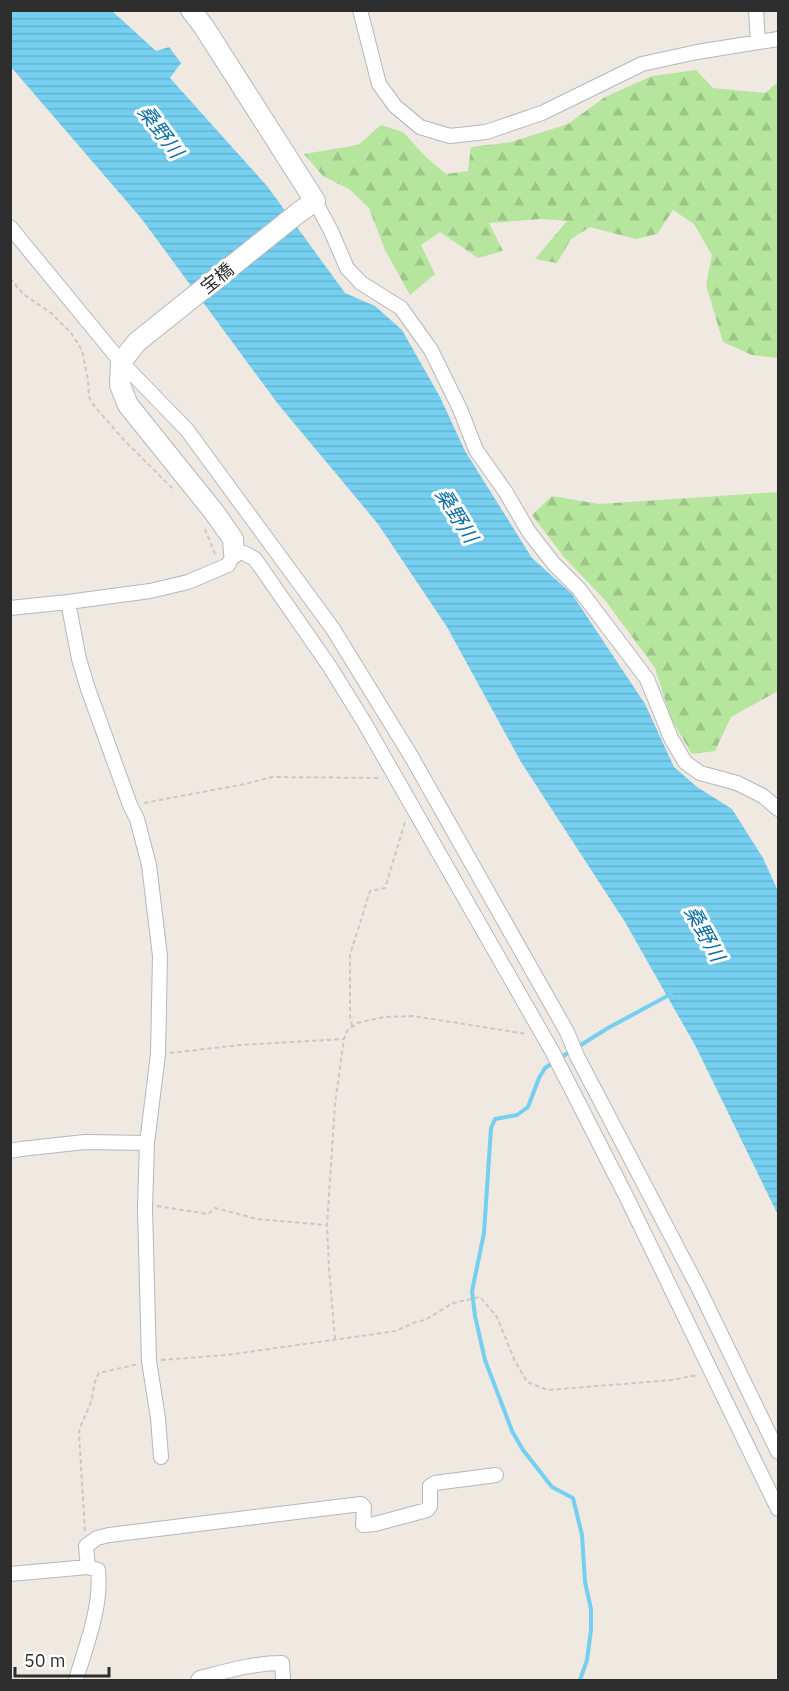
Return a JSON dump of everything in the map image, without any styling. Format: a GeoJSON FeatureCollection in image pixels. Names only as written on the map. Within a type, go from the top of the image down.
{"type":"FeatureCollection","features":[{"type":"Feature","properties":{"kind":"street"},"geometry":{"type":"LineString","coordinates":[[191,10],[315,201],[347,268],[361,283],[401,308],[432,350],[460,409],[476,450],[505,491],[529,532],[554,564],[579,589],[647,679],[672,738],[685,762],[700,773],[737,783],[763,796],[778,809]]}},
{"type":"Feature","properties":{"kind":"street"},"geometry":{"type":"LineString","coordinates":[[360,10],[379,84],[394,106],[420,127],[450,136],[486,132],[542,113],[642,64],[697,52],[778,39]]}},
{"type":"Feature","properties":{"kind":"street"},"geometry":{"type":"LineString","coordinates":[[756,10],[758,42]]}},
{"type":"Feature","properties":{"kind":"street","name":"宝橋"},"geometry":{"type":"LineString","coordinates":[[121,362],[137,342],[315,201]]}},
{"type":"Feature","properties":{"kind":"street"},"geometry":{"type":"LineString","coordinates":[[10,227],[121,362],[186,430],[333,629],[411,756],[567,1032],[699,1289],[778,1452]]}},
{"type":"Feature","properties":{"kind":"street"},"geometry":{"type":"LineString","coordinates":[[10,608],[150,591],[188,582],[228,565],[234,553],[233,539],[214,512],[128,405],[120,385],[121,362]]}},
{"type":"Feature","properties":{"kind":"street"},"geometry":{"type":"LineString","coordinates":[[234,553],[244,553],[255,559],[330,667],[541,1031],[627,1198],[778,1509]]}},
{"type":"Feature","properties":{"kind":"street"},"geometry":{"type":"LineString","coordinates":[[68,602],[79,659],[88,689],[137,819],[149,865],[155,910],[160,956],[158,1054],[147,1143],[145,1208],[149,1361],[158,1418],[161,1457]]}},
{"type":"Feature","properties":{"kind":"street"},"geometry":{"type":"LineString","coordinates":[[10,1151],[85,1142],[147,1143]]}},
{"type":"Feature","properties":{"kind":"street"},"geometry":{"type":"LineString","coordinates":[[88,1568],[86,1546],[98,1538],[109,1535],[361,1504],[364,1507],[363,1525],[375,1524],[427,1510],[430,1506],[430,1486],[435,1483],[496,1474]]}},
{"type":"Feature","properties":{"kind":"street"},"geometry":{"type":"LineString","coordinates":[[10,1574],[88,1568],[98,1570],[97,1604],[76,1680]]}},
{"type":"Feature","properties":{"kind":"street"},"geometry":{"type":"LineString","coordinates":[[198,1680],[227,1671],[268,1663],[282,1663],[283,1680]]}},
{"type":"Feature","properties":{"kind":"path"},"geometry":{"type":"LineString","coordinates":[[130,805],[272,777],[396,779]]}},
{"type":"Feature","properties":{"kind":"path"},"geometry":{"type":"LineString","coordinates":[[352,1026],[350,955],[370,891],[385,888],[411,804]]}},
{"type":"Feature","properties":{"kind":"path"},"geometry":{"type":"LineString","coordinates":[[335,1339],[328,1268],[327,1225],[335,1104],[344,1039],[352,1026],[384,1017],[413,1016],[529,1035],[541,1031]]}},
{"type":"Feature","properties":{"kind":"path"},"geometry":{"type":"LineString","coordinates":[[158,1054],[240,1045],[344,1039]]}},
{"type":"Feature","properties":{"kind":"path"},"geometry":{"type":"LineString","coordinates":[[145,1208],[160,1205],[208,1214],[214,1208],[257,1219],[327,1225]]}},
{"type":"Feature","properties":{"kind":"path"},"geometry":{"type":"LineString","coordinates":[[86,1546],[79,1433],[91,1401],[96,1378],[99,1373],[105,1371],[149,1361],[227,1355],[396,1331],[425,1320],[453,1303],[480,1297],[497,1317],[514,1359],[527,1382],[548,1390],[672,1380],[695,1376],[711,1370]]}},
{"type":"Feature","properties":{"kind":"green space"},"geometry":{"type":"Polygon","coordinates":[[[696,70],[713,88],[765,93],[778,82],[778,358],[752,355],[723,342],[706,285],[712,255],[694,224],[673,210],[657,234],[636,239],[590,227],[571,239],[557,263],[535,259],[567,221],[541,219],[489,223],[503,251],[478,258],[440,232],[421,245],[435,274],[410,295],[385,250],[369,208],[349,189],[323,176],[304,154],[358,145],[381,125],[403,132],[426,157],[446,174],[468,171],[471,147],[511,142],[568,124],[605,97],[652,76],[696,70]]]}},
{"type":"Feature","properties":{"kind":"green space"},"geometry":{"type":"Polygon","coordinates":[[[778,492],[778,691],[731,717],[715,751],[692,754],[671,719],[655,668],[605,600],[564,557],[532,515],[552,496],[599,504],[778,492]]]}},
{"type":"Feature","properties":{"kind":"water","name":"桑野川"},"geometry":{"type":"Polygon","coordinates":[[[10,11],[112,11],[156,51],[169,47],[181,63],[170,78],[267,186],[345,293],[375,306],[402,330],[440,397],[465,451],[532,558],[572,594],[645,704],[674,767],[697,787],[732,809],[763,858],[778,891],[778,1215],[696,1047],[625,922],[521,762],[447,627],[378,524],[278,404],[141,218],[11,67],[10,11]]]}},
{"type":"Feature","properties":{"kind":"waterway"},"geometry":{"type":"LineString","coordinates":[[560,1058],[608,1028],[671,994]]}},
{"type":"Feature","properties":{"kind":"waterway"},"geometry":{"type":"LineString","coordinates":[[554,1062],[545,1068],[539,1078],[528,1107],[517,1115],[495,1119],[491,1128],[484,1233],[472,1291],[485,1360],[512,1431],[523,1450],[552,1487],[573,1498],[582,1535],[585,1582],[591,1609],[587,1660],[580,1680]]}}]}
